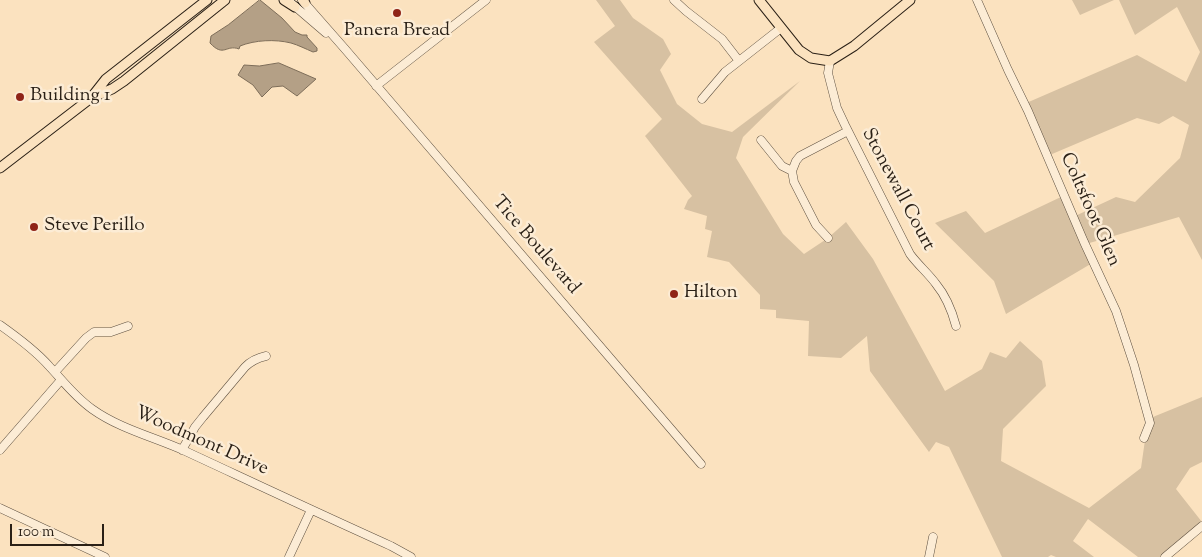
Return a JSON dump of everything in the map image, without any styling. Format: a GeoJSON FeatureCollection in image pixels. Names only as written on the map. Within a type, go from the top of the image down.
{"type":"FeatureCollection","features":[{"type":"Feature","properties":{"kind":"main road"},"geometry":{"type":"LineString","coordinates":[[0,168],[90,98],[106,79],[207,0]]}},
{"type":"Feature","properties":{"kind":"main road"},"geometry":{"type":"LineString","coordinates":[[90,98],[112,89],[124,81],[225,0]]}},
{"type":"Feature","properties":{"kind":"main road"},"geometry":{"type":"LineString","coordinates":[[284,0],[295,8]]}},
{"type":"Feature","properties":{"kind":"main road"},"geometry":{"type":"LineString","coordinates":[[759,0],[803,53],[816,59],[830,61],[854,46],[910,0]]}},
{"type":"Feature","properties":{"kind":"street","name":"Tice Boulevard"},"geometry":{"type":"LineString","coordinates":[[288,0],[295,8],[345,49]]}},
{"type":"Feature","properties":{"kind":"street"},"geometry":{"type":"LineString","coordinates":[[376,86],[486,0]]}},
{"type":"Feature","properties":{"kind":"street"},"geometry":{"type":"LineString","coordinates":[[674,0],[722,39],[739,60]]}},
{"type":"Feature","properties":{"kind":"street","name":"Coltsfoot Glen"},"geometry":{"type":"LineString","coordinates":[[978,0],[1084,242],[1116,310],[1150,423],[1144,438]]}},
{"type":"Feature","properties":{"kind":"street","name":"Tice Boulevard"},"geometry":{"type":"LineString","coordinates":[[303,1],[701,464]]}},
{"type":"Feature","properties":{"kind":"street"},"geometry":{"type":"LineString","coordinates":[[702,99],[720,77],[781,28]]}},
{"type":"Feature","properties":{"kind":"street","name":"Stonewall Court"},"geometry":{"type":"LineString","coordinates":[[830,61],[828,73],[837,108],[910,254],[943,294],[956,326]]}},
{"type":"Feature","properties":{"kind":"street"},"geometry":{"type":"LineString","coordinates":[[828,238],[816,225],[794,182],[792,171],[800,156],[848,131]]}},
{"type":"Feature","properties":{"kind":"street"},"geometry":{"type":"LineString","coordinates":[[761,140],[782,166],[792,171]]}},
{"type":"Feature","properties":{"kind":"street","name":"Woodmont Drive"},"geometry":{"type":"LineString","coordinates":[[0,325],[35,351],[80,400],[107,419],[182,450],[392,546],[411,557]]}},
{"type":"Feature","properties":{"kind":"street"},"geometry":{"type":"LineString","coordinates":[[55,372],[86,338],[94,332],[111,332],[128,326]]}},
{"type":"Feature","properties":{"kind":"street"},"geometry":{"type":"LineString","coordinates":[[182,450],[195,427],[244,367],[258,358],[266,356]]}},
{"type":"Feature","properties":{"kind":"street"},"geometry":{"type":"LineString","coordinates":[[0,450],[61,380]]}},
{"type":"Feature","properties":{"kind":"street"},"geometry":{"type":"LineString","coordinates":[[0,508],[105,557]]}},
{"type":"Feature","properties":{"kind":"street"},"geometry":{"type":"LineString","coordinates":[[289,557],[312,510]]}},
{"type":"Feature","properties":{"kind":"street"},"geometry":{"type":"LineString","coordinates":[[1165,557],[1202,526]]}},
{"type":"Feature","properties":{"kind":"street"},"geometry":{"type":"LineString","coordinates":[[929,557],[933,537]]}},
{"type":"Feature","properties":{"kind":"shaded area"},"geometry":{"type":"Polygon","coordinates":[[[260,0],[282,18],[295,32],[307,35],[317,48],[317,51],[313,52],[294,44],[278,41],[259,41],[240,46],[239,49],[222,50],[219,50],[210,43],[211,36],[260,0]]]}},
{"type":"Feature","properties":{"kind":"shaded area"},"geometry":{"type":"Polygon","coordinates":[[[596,0],[620,0],[633,18],[663,39],[671,54],[660,70],[677,104],[702,124],[732,132],[800,81],[743,137],[736,158],[783,234],[804,254],[828,238],[846,222],[873,259],[945,391],[982,369],[990,352],[1006,358],[1020,341],[1042,361],[1046,386],[1003,429],[1001,461],[1089,508],[1141,468],[1148,419],[1202,397],[1202,462],[1190,468],[1176,489],[1202,522],[1202,527],[1168,557],[1138,557],[1088,519],[1073,541],[1094,557],[1056,557],[1051,555],[1048,557],[1002,557],[949,447],[936,442],[929,452],[870,371],[867,336],[841,358],[808,356],[809,321],[776,318],[776,310],[760,309],[760,295],[729,262],[707,257],[712,231],[705,229],[707,216],[684,209],[692,196],[645,136],[662,119],[594,42],[615,26],[596,0]]]}},
{"type":"Feature","properties":{"kind":"shaded area"},"geometry":{"type":"Polygon","coordinates":[[[1072,0],[1114,0],[1080,15],[1072,0]]]}},
{"type":"Feature","properties":{"kind":"shaded area"},"geometry":{"type":"Polygon","coordinates":[[[1119,0],[1202,0],[1202,260],[1179,217],[1086,244],[1094,262],[1006,314],[994,281],[935,223],[966,211],[985,233],[1063,196],[1073,217],[1116,197],[1135,202],[1180,158],[1189,125],[1173,116],[1159,124],[1137,118],[1045,157],[1024,104],[1137,55],[1186,82],[1200,52],[1177,7],[1135,35],[1119,0]]]}},
{"type":"Feature","properties":{"kind":"shaded area"},"geometry":{"type":"Polygon","coordinates":[[[279,63],[316,79],[297,96],[283,86],[272,87],[262,97],[253,85],[238,75],[244,65],[259,66],[279,63]]]}},
{"type":"Feature","properties":{"kind":"place","name":"Panera Bread"},"geometry":{"type":"Point","coordinates":[397,13]}},
{"type":"Feature","properties":{"kind":"place","name":"Building 1"},"geometry":{"type":"Point","coordinates":[20,97]}},
{"type":"Feature","properties":{"kind":"place","name":"Steve Perillo"},"geometry":{"type":"Point","coordinates":[34,227]}},
{"type":"Feature","properties":{"kind":"place","name":"Hilton"},"geometry":{"type":"Point","coordinates":[674,294]}}]}
